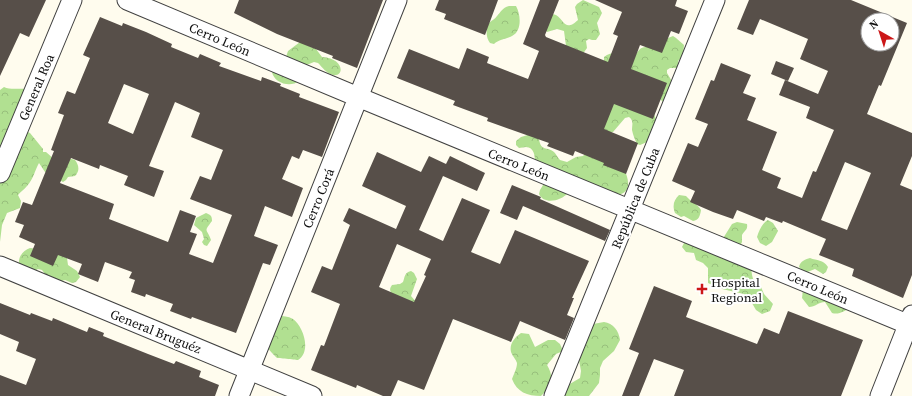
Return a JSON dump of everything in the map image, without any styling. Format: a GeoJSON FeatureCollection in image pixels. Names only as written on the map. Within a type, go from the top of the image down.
{"type":"FeatureCollection","features":[{"type":"Feature","properties":{"kind":"street","name":"General Roa"},"geometry":{"type":"LineString","coordinates":[[0,173],[72,0]]}},
{"type":"Feature","properties":{"kind":"street","name":"Cerro León"},"geometry":{"type":"LineString","coordinates":[[126,0],[630,209],[911,322]]}},
{"type":"Feature","properties":{"kind":"street","name":"Cerro Corá"},"geometry":{"type":"LineString","coordinates":[[238,396],[250,370],[397,0]]}},
{"type":"Feature","properties":{"kind":"street","name":"República de Cuba"},"geometry":{"type":"LineString","coordinates":[[554,396],[715,0]]}},
{"type":"Feature","properties":{"kind":"street","name":"General Bruguéz"},"geometry":{"type":"LineString","coordinates":[[0,266],[312,396]]}},
{"type":"Feature","properties":{"kind":"street"},"geometry":{"type":"LineString","coordinates":[[880,396],[911,322]]}},
{"type":"Feature","properties":{"kind":"green space"},"geometry":{"type":"Polygon","coordinates":[[[583,0],[599,7],[602,13],[597,23],[600,34],[596,40],[589,39],[586,41],[587,48],[582,55],[566,46],[564,31],[557,29],[547,32],[544,29],[549,13],[556,15],[568,25],[574,23],[578,20],[575,7],[583,0]]]}},
{"type":"Feature","properties":{"kind":"green space"},"geometry":{"type":"Polygon","coordinates":[[[509,6],[516,6],[518,10],[520,22],[518,30],[512,36],[500,40],[494,44],[490,43],[487,33],[488,24],[503,9],[509,6]]]}},
{"type":"Feature","properties":{"kind":"green space"},"geometry":{"type":"Polygon","coordinates":[[[673,36],[684,45],[683,56],[678,61],[679,68],[670,68],[667,70],[667,73],[673,83],[664,103],[656,95],[653,111],[658,125],[647,142],[640,145],[637,144],[632,130],[632,121],[629,117],[625,118],[613,132],[606,132],[601,127],[604,57],[615,53],[635,56],[642,48],[673,36]]]}},
{"type":"Feature","properties":{"kind":"green space"},"geometry":{"type":"Polygon","coordinates":[[[300,42],[316,49],[322,57],[335,61],[341,70],[339,73],[337,75],[333,75],[318,63],[314,62],[299,68],[299,81],[291,84],[279,82],[273,76],[272,72],[286,57],[288,51],[300,42]]]}},
{"type":"Feature","properties":{"kind":"green space"},"geometry":{"type":"Polygon","coordinates":[[[4,87],[12,89],[27,89],[24,130],[30,133],[43,149],[43,152],[46,152],[54,159],[65,157],[75,160],[78,172],[75,176],[68,177],[63,182],[45,172],[39,163],[29,184],[18,195],[21,201],[20,208],[7,213],[2,225],[0,242],[0,184],[2,174],[0,154],[0,90],[4,87]]]}},
{"type":"Feature","properties":{"kind":"green space"},"geometry":{"type":"Polygon","coordinates":[[[531,134],[539,139],[541,146],[554,152],[560,160],[567,162],[585,154],[624,169],[628,179],[627,190],[621,194],[614,195],[606,193],[593,184],[575,186],[565,196],[557,200],[545,200],[539,194],[540,190],[553,169],[551,166],[544,168],[535,162],[531,148],[519,148],[516,145],[516,141],[521,137],[531,134]]]}},
{"type":"Feature","properties":{"kind":"green space"},"geometry":{"type":"Polygon","coordinates":[[[679,195],[686,196],[700,208],[700,214],[697,220],[693,221],[684,216],[681,217],[675,213],[674,203],[679,195]]]}},
{"type":"Feature","properties":{"kind":"green space"},"geometry":{"type":"Polygon","coordinates":[[[206,213],[212,218],[212,221],[207,229],[211,240],[207,246],[202,242],[204,239],[202,232],[194,225],[196,218],[206,213]]]}},
{"type":"Feature","properties":{"kind":"green space"},"geometry":{"type":"Polygon","coordinates":[[[768,220],[773,223],[778,231],[772,242],[766,246],[760,243],[757,237],[762,225],[768,220]]]}},
{"type":"Feature","properties":{"kind":"green space"},"geometry":{"type":"Polygon","coordinates":[[[737,222],[747,224],[747,229],[742,235],[742,242],[739,248],[722,240],[732,224],[737,222]]]}},
{"type":"Feature","properties":{"kind":"green space"},"geometry":{"type":"Polygon","coordinates":[[[685,241],[723,259],[751,266],[754,281],[761,287],[764,294],[773,304],[770,311],[762,314],[756,310],[749,298],[744,294],[722,289],[708,283],[708,268],[703,263],[696,260],[694,253],[686,252],[682,247],[685,241]]]}},
{"type":"Feature","properties":{"kind":"green space"},"geometry":{"type":"Polygon","coordinates":[[[30,248],[54,252],[67,258],[68,265],[77,271],[80,277],[76,282],[72,283],[65,280],[58,282],[48,278],[42,270],[38,269],[33,272],[19,264],[19,258],[26,250],[30,248]]]}},
{"type":"Feature","properties":{"kind":"green space"},"geometry":{"type":"Polygon","coordinates":[[[810,258],[824,263],[828,267],[826,272],[823,274],[815,269],[805,273],[799,267],[803,261],[810,258]]]}},
{"type":"Feature","properties":{"kind":"green space"},"geometry":{"type":"Polygon","coordinates":[[[411,271],[417,279],[411,296],[418,304],[392,294],[390,290],[392,285],[403,282],[406,274],[411,271]]]}},
{"type":"Feature","properties":{"kind":"green space"},"geometry":{"type":"Polygon","coordinates":[[[803,290],[851,307],[842,312],[832,313],[825,302],[809,307],[802,298],[803,290]]]}},
{"type":"Feature","properties":{"kind":"green space"},"geometry":{"type":"Polygon","coordinates":[[[278,316],[293,319],[297,322],[303,333],[305,351],[298,360],[277,358],[264,344],[278,316]]]}},
{"type":"Feature","properties":{"kind":"green space"},"geometry":{"type":"Polygon","coordinates":[[[604,322],[615,328],[620,340],[614,351],[603,361],[600,368],[599,383],[589,396],[563,396],[568,385],[580,378],[581,371],[579,360],[593,324],[604,322]]]}},
{"type":"Feature","properties":{"kind":"green space"},"geometry":{"type":"Polygon","coordinates":[[[521,333],[529,334],[535,347],[548,340],[555,340],[560,344],[563,351],[556,354],[547,365],[551,374],[551,382],[541,396],[523,392],[517,387],[512,379],[517,363],[512,353],[511,346],[521,333]]]}},
{"type":"Feature","properties":{"kind":"building"},"geometry":{"type":"Polygon","coordinates":[[[0,0],[46,0],[29,37],[20,33],[0,76],[0,0]]]}},
{"type":"Feature","properties":{"kind":"building"},"geometry":{"type":"Polygon","coordinates":[[[239,0],[383,0],[357,68],[332,58],[333,56],[277,34],[234,13],[239,0]]]}},
{"type":"Feature","properties":{"kind":"building"},"geometry":{"type":"Polygon","coordinates":[[[439,0],[498,0],[485,35],[444,19],[446,14],[435,10],[439,0]]]}},
{"type":"Feature","properties":{"kind":"building"},"geometry":{"type":"Polygon","coordinates":[[[540,0],[559,0],[545,35],[546,37],[608,62],[618,36],[613,34],[622,12],[595,0],[677,0],[675,6],[688,11],[679,34],[671,31],[662,53],[640,45],[631,69],[667,83],[653,119],[614,104],[604,129],[638,143],[626,174],[603,165],[604,163],[575,151],[573,156],[547,146],[549,143],[487,121],[488,118],[453,105],[455,101],[397,78],[409,49],[459,69],[467,48],[489,57],[487,63],[528,79],[539,51],[523,44],[540,0]]]}},
{"type":"Feature","properties":{"kind":"building"},"geometry":{"type":"Polygon","coordinates":[[[749,0],[851,0],[880,12],[860,12],[860,52],[895,52],[881,86],[879,85],[867,114],[912,133],[912,156],[900,185],[912,190],[912,275],[903,298],[852,276],[854,269],[819,255],[826,239],[783,221],[782,223],[766,217],[764,221],[737,210],[733,219],[713,212],[690,202],[695,191],[672,181],[688,143],[698,147],[708,124],[695,119],[711,80],[714,81],[721,63],[751,75],[743,93],[756,98],[747,120],[777,132],[762,170],[781,178],[777,188],[802,198],[813,171],[816,172],[834,130],[806,118],[810,107],[779,95],[785,80],[818,94],[828,71],[800,59],[808,39],[760,19],[753,35],[737,29],[749,0]],[[845,162],[821,220],[847,230],[871,173],[845,162]]]}},
{"type":"Feature","properties":{"kind":"building"},"geometry":{"type":"Polygon","coordinates":[[[100,17],[122,26],[123,23],[146,32],[172,44],[171,47],[198,58],[200,54],[221,63],[219,66],[261,81],[262,77],[281,84],[280,86],[300,94],[299,97],[339,112],[322,157],[303,150],[299,159],[292,156],[282,179],[303,188],[292,217],[265,206],[254,236],[278,245],[270,265],[263,263],[236,333],[192,317],[191,319],[170,311],[173,304],[146,294],[145,297],[131,292],[135,280],[129,278],[132,272],[105,262],[98,282],[78,274],[82,264],[58,255],[53,266],[30,256],[35,244],[19,237],[24,225],[15,222],[23,202],[32,205],[54,151],[51,150],[64,115],[58,113],[67,91],[75,94],[90,58],[83,55],[100,17]],[[124,84],[108,123],[133,134],[149,94],[124,84]],[[175,102],[149,166],[164,171],[154,197],[124,185],[128,176],[100,165],[99,169],[71,158],[60,183],[114,204],[109,219],[168,242],[180,210],[196,216],[190,232],[197,234],[189,254],[213,263],[232,215],[190,199],[200,176],[211,180],[223,150],[191,137],[200,113],[175,102]]]}},
{"type":"Feature","properties":{"kind":"building"},"geometry":{"type":"Polygon","coordinates":[[[900,20],[907,23],[900,40],[900,20]]]}},
{"type":"Feature","properties":{"kind":"building"},"geometry":{"type":"Polygon","coordinates":[[[776,61],[794,68],[788,81],[771,74],[776,61]]]}},
{"type":"Feature","properties":{"kind":"building"},"geometry":{"type":"Polygon","coordinates":[[[377,152],[421,172],[429,156],[446,164],[450,156],[485,173],[477,191],[443,176],[419,230],[443,241],[462,198],[490,210],[471,252],[500,264],[515,230],[589,261],[572,298],[574,298],[567,315],[574,318],[565,340],[520,321],[511,342],[453,319],[424,390],[398,380],[391,396],[383,396],[357,385],[356,388],[311,370],[321,345],[324,346],[340,304],[311,292],[322,266],[332,270],[350,225],[343,221],[349,208],[396,229],[406,206],[362,186],[377,152]],[[397,244],[379,287],[414,302],[426,276],[424,275],[431,259],[397,244]]]}},
{"type":"Feature","properties":{"kind":"building"},"geometry":{"type":"Polygon","coordinates":[[[512,185],[610,230],[605,241],[523,206],[517,220],[500,213],[512,185]]]}},
{"type":"Feature","properties":{"kind":"building"},"geometry":{"type":"Polygon","coordinates":[[[654,286],[692,301],[686,317],[757,344],[764,328],[779,334],[788,311],[863,340],[841,396],[674,396],[684,370],[654,359],[639,396],[622,396],[639,353],[629,349],[654,286]]]}},
{"type":"Feature","properties":{"kind":"building"},"geometry":{"type":"Polygon","coordinates":[[[0,303],[30,315],[31,313],[52,321],[53,318],[87,332],[89,327],[104,333],[103,336],[148,354],[174,364],[176,361],[201,371],[199,377],[219,385],[215,396],[0,396],[0,375],[26,385],[36,359],[16,351],[19,342],[0,334],[0,303]]]}},
{"type":"Feature","properties":{"kind":"place","name":"Hospital Regional"},"geometry":{"type":"Point","coordinates":[702,289]}}]}
